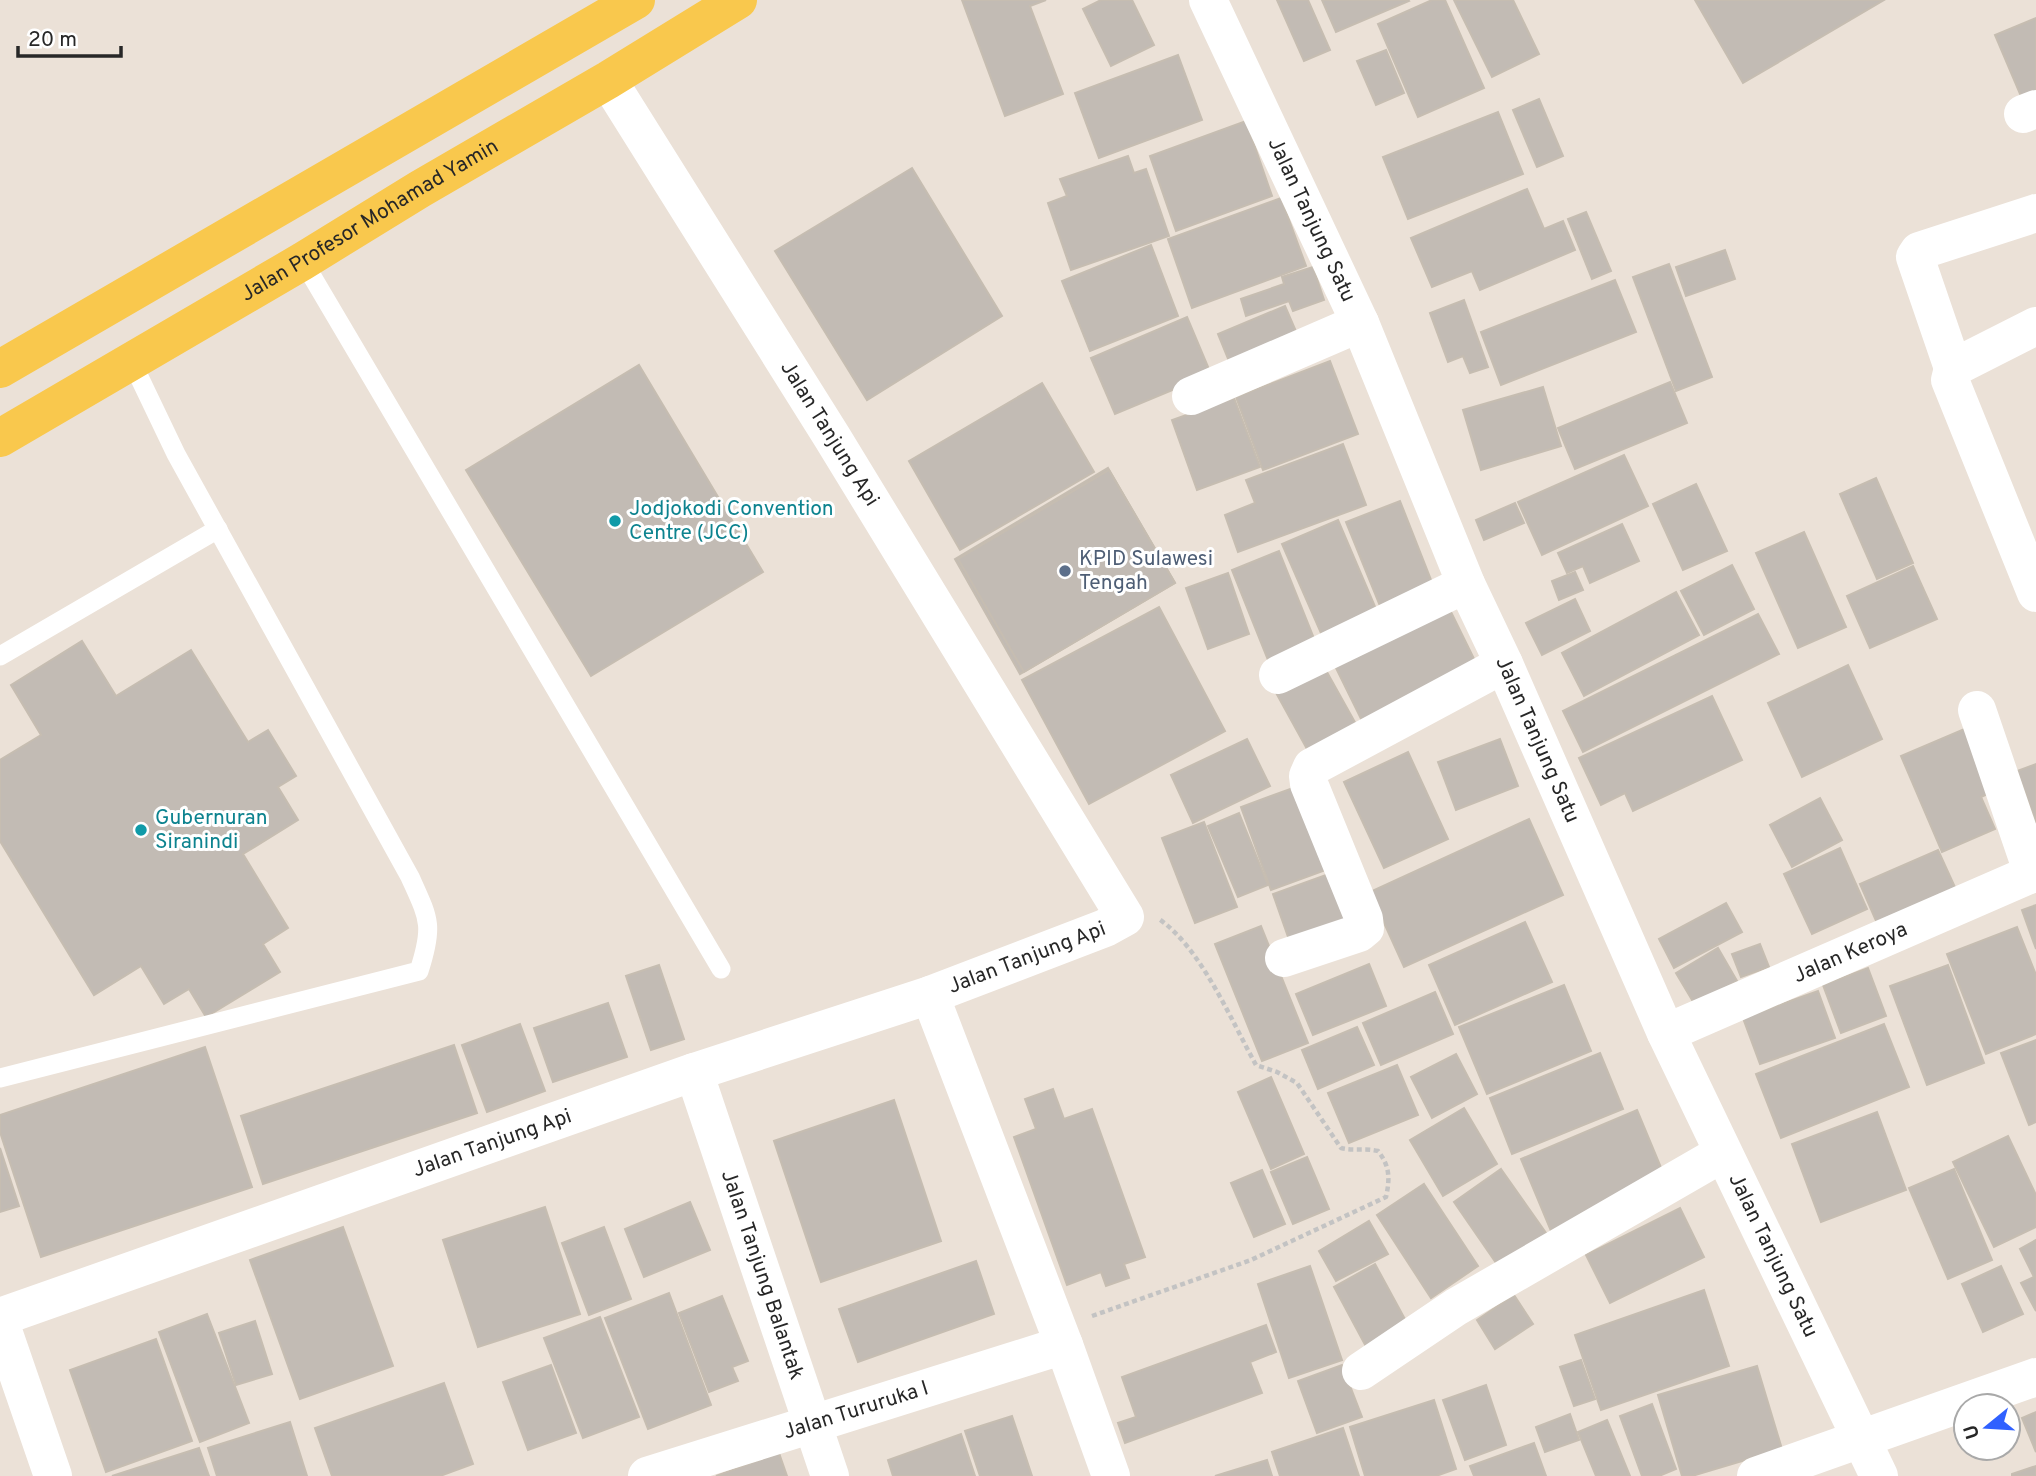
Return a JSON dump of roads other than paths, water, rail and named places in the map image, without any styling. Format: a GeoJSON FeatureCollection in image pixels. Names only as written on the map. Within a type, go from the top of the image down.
{"type":"FeatureCollection","features":[{"type":"Feature","properties":{"kind":"main road"},"geometry":{"type":"LineString","coordinates":[[0,369],[636,0]]}},
{"type":"Feature","properties":{"kind":"main road","name":"Jalan Profesor Mohamad Yamin"},"geometry":{"type":"LineString","coordinates":[[0,438],[608,80],[738,0]]}},
{"type":"Feature","properties":{"kind":"main road"},"geometry":{"type":"LineString","coordinates":[[100,311],[131,360]]}},
{"type":"Feature","properties":{"kind":"street","name":"Jalan Tanjung Satu"},"geometry":{"type":"LineString","coordinates":[[1208,0],[1360,323],[1466,584],[1504,664],[1666,1033],[1879,1476]]}},
{"type":"Feature","properties":{"kind":"street","name":"Jalan Tanjung Api"},"geometry":{"type":"LineString","coordinates":[[0,1320],[694,1072],[929,995],[1105,928],[1125,917],[832,437],[608,80]]}},
{"type":"Feature","properties":{"kind":"street"},"geometry":{"type":"LineString","coordinates":[[2036,213],[1919,251],[1915,257],[1953,368],[1950,380],[2036,593]]}},
{"type":"Feature","properties":{"kind":"street"},"geometry":{"type":"LineString","coordinates":[[1191,396],[1360,323]]}},
{"type":"Feature","properties":{"kind":"street"},"geometry":{"type":"LineString","coordinates":[[1953,368],[2036,326]]}},
{"type":"Feature","properties":{"kind":"street"},"geometry":{"type":"LineString","coordinates":[[1278,676],[1466,584]]}},
{"type":"Feature","properties":{"kind":"street"},"geometry":{"type":"LineString","coordinates":[[1284,958],[1359,933],[1365,928],[1364,919],[1309,784],[1308,776],[1312,767],[1504,664]]}},
{"type":"Feature","properties":{"kind":"street"},"geometry":{"type":"LineString","coordinates":[[1978,710],[2035,873]]}},
{"type":"Feature","properties":{"kind":"street","name":"Jalan Keroya"},"geometry":{"type":"LineString","coordinates":[[1666,1033],[2035,873]]}},
{"type":"Feature","properties":{"kind":"street"},"geometry":{"type":"LineString","coordinates":[[929,995],[1061,1337],[1111,1476]]}},
{"type":"Feature","properties":{"kind":"street","name":"Jalan Tanjung Balantak"},"geometry":{"type":"LineString","coordinates":[[694,1072],[830,1476]]}},
{"type":"Feature","properties":{"kind":"street"},"geometry":{"type":"LineString","coordinates":[[1360,1371],[1456,1307],[1723,1153]]}},
{"type":"Feature","properties":{"kind":"street"},"geometry":{"type":"LineString","coordinates":[[0,1320],[53,1476]]}},
{"type":"Feature","properties":{"kind":"street","name":"Jalan Tururuka I"},"geometry":{"type":"LineString","coordinates":[[647,1476],[812,1423],[1061,1337]]}},
{"type":"Feature","properties":{"kind":"street"},"geometry":{"type":"LineString","coordinates":[[1756,1476],[2036,1377]]}},
{"type":"Feature","properties":{"kind":"lane"},"geometry":{"type":"LineString","coordinates":[[303,261],[721,970]]}},
{"type":"Feature","properties":{"kind":"lane"},"geometry":{"type":"LineString","coordinates":[[0,1078],[419,971],[429,941],[428,916],[403,865],[176,454],[131,360]]}},
{"type":"Feature","properties":{"kind":"lane"},"geometry":{"type":"LineString","coordinates":[[0,656],[218,529]]}},
{"type":"Feature","properties":{"kind":"place","name":"Jodjokodi Convention Centre (JCC)"},"geometry":{"type":"Point","coordinates":[615,521]}},
{"type":"Feature","properties":{"kind":"place","name":"KPID Sulawesi Tengah"},"geometry":{"type":"Point","coordinates":[1065,571]}},
{"type":"Feature","properties":{"kind":"place","name":"Gubernuran Siranindi"},"geometry":{"type":"Point","coordinates":[141,830]}}]}
